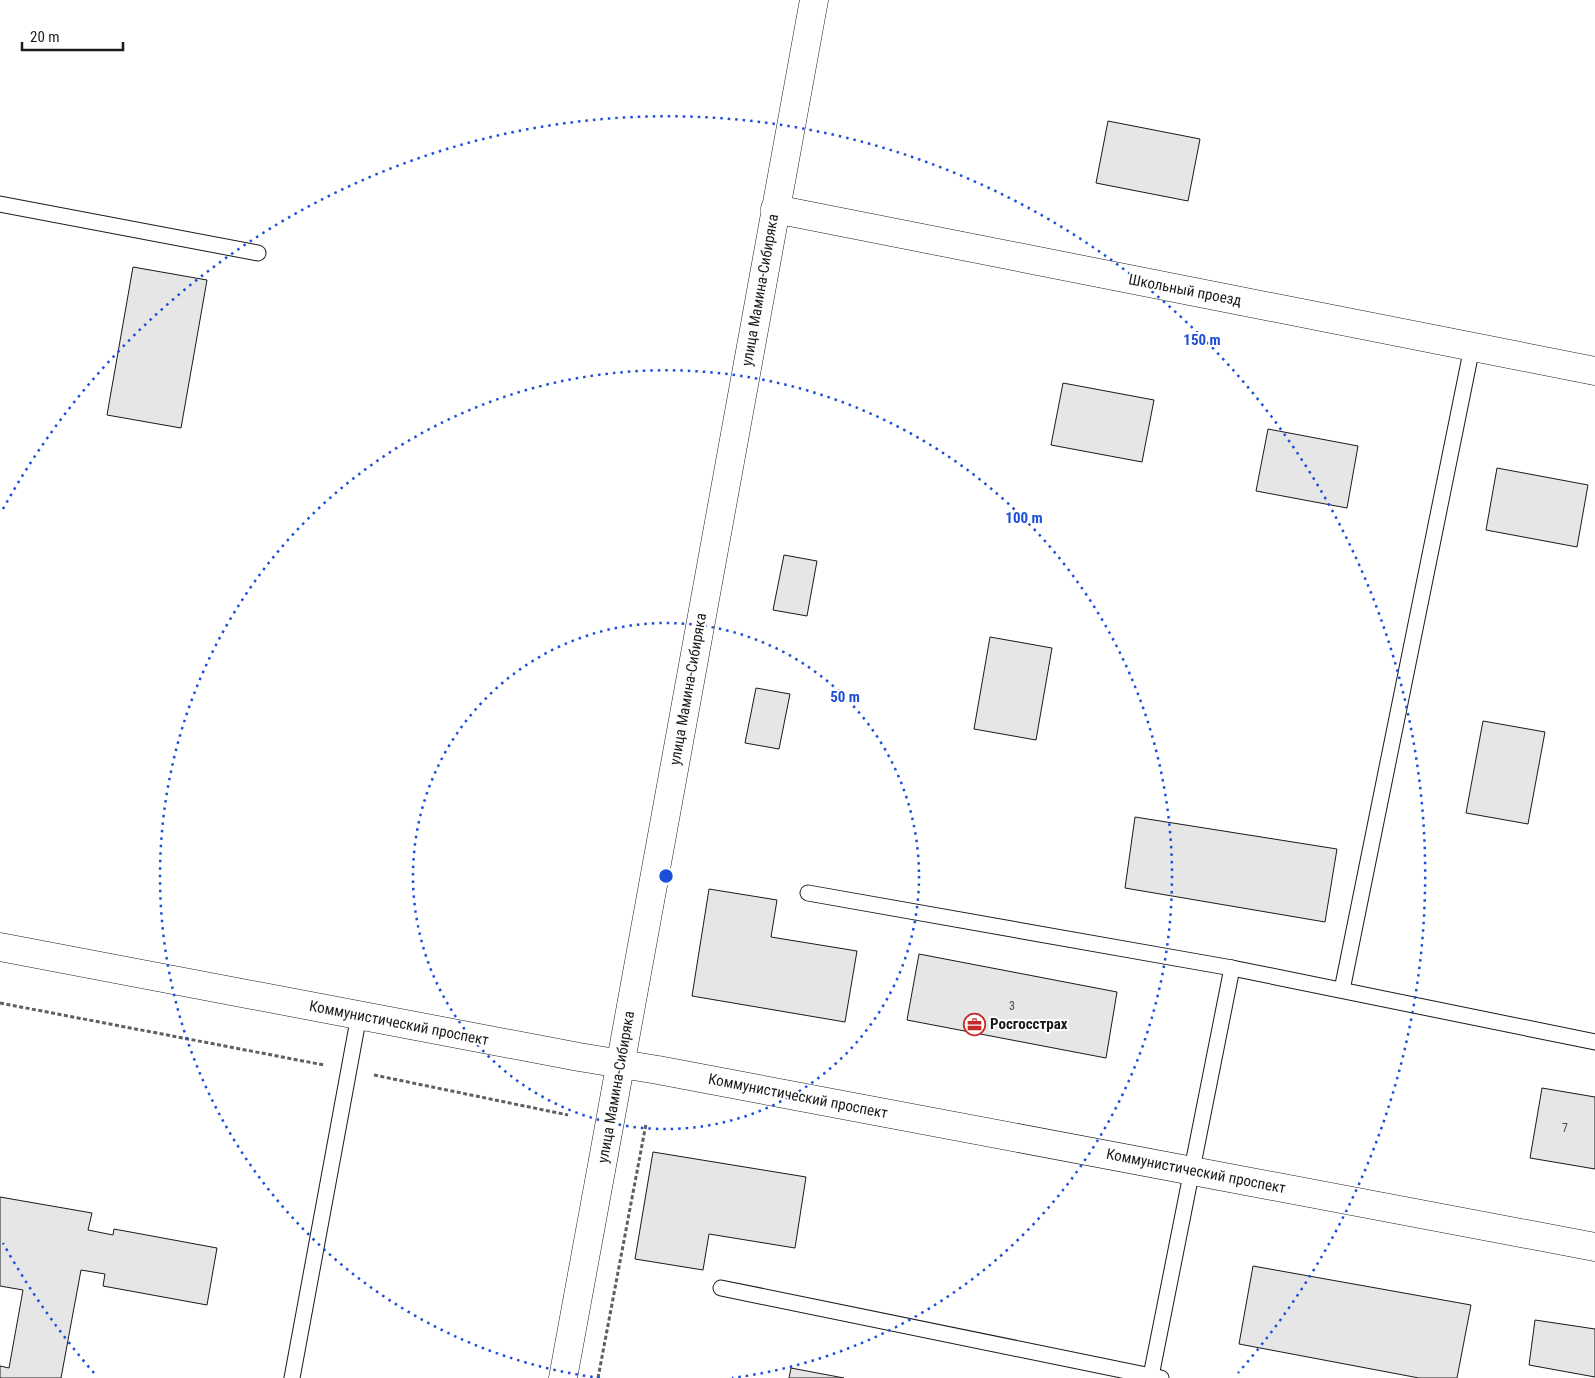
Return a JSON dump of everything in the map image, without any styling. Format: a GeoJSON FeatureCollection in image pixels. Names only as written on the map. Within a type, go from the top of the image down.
{"type":"FeatureCollection","features":[{"type":"Feature","properties":{"kind":"street","name":"улица Мамина-Сибиряка"},"geometry":{"type":"LineString","coordinates":[[563,1378],[814,0]]}},
{"type":"Feature","properties":{"kind":"street","name":"Школьный проезд"},"geometry":{"type":"LineString","coordinates":[[775,209],[1595,371]]}},
{"type":"Feature","properties":{"kind":"street","name":"Коммунистический проспект"},"geometry":{"type":"LineString","coordinates":[[0,947],[1595,1247]]}},
{"type":"Feature","properties":{"kind":"lane"},"geometry":{"type":"LineString","coordinates":[[0,204],[258,253]]}},
{"type":"Feature","properties":{"kind":"lane"},"geometry":{"type":"LineString","coordinates":[[1342,990],[1472,346]]}},
{"type":"Feature","properties":{"kind":"lane"},"geometry":{"type":"LineString","coordinates":[[808,893],[1232,968],[1595,1042]]}},
{"type":"Feature","properties":{"kind":"lane"},"geometry":{"type":"LineString","coordinates":[[721,1288],[1156,1377],[1192,1171],[1232,968]]}},
{"type":"Feature","properties":{"kind":"lane"},"geometry":{"type":"LineString","coordinates":[[292,1378],[359,1015]]}},
{"type":"Feature","properties":{"kind":"path"},"geometry":{"type":"LineString","coordinates":[[0,1003],[348,1070],[568,1115]]}},
{"type":"Feature","properties":{"kind":"path"},"geometry":{"type":"LineString","coordinates":[[598,1378],[646,1124]]}},
{"type":"Feature","properties":{"kind":"building"},"geometry":{"type":"Polygon","coordinates":[[[1108,121],[1200,139],[1188,201],[1096,183],[1108,121]]]}},
{"type":"Feature","properties":{"kind":"building"},"geometry":{"type":"Polygon","coordinates":[[[133,267],[207,280],[181,428],[107,415],[133,267]]]}},
{"type":"Feature","properties":{"kind":"building"},"geometry":{"type":"Polygon","coordinates":[[[1063,383],[1154,400],[1142,462],[1051,445],[1063,383]]]}},
{"type":"Feature","properties":{"kind":"building"},"geometry":{"type":"Polygon","coordinates":[[[1268,429],[1358,446],[1347,508],[1256,491],[1268,429]]]}},
{"type":"Feature","properties":{"kind":"building"},"geometry":{"type":"Polygon","coordinates":[[[1497,468],[1588,485],[1577,547],[1486,530],[1497,468]]]}},
{"type":"Feature","properties":{"kind":"building"},"geometry":{"type":"Polygon","coordinates":[[[784,555],[817,561],[807,616],[773,610],[784,555]]]}},
{"type":"Feature","properties":{"kind":"building"},"geometry":{"type":"Polygon","coordinates":[[[990,637],[1052,648],[1036,740],[974,729],[990,637]]]}},
{"type":"Feature","properties":{"kind":"building"},"geometry":{"type":"Polygon","coordinates":[[[756,688],[790,694],[779,749],[745,743],[756,688]]]}},
{"type":"Feature","properties":{"kind":"building"},"geometry":{"type":"Polygon","coordinates":[[[1483,721],[1545,732],[1528,824],[1466,813],[1483,721]]]}},
{"type":"Feature","properties":{"kind":"building"},"geometry":{"type":"Polygon","coordinates":[[[1135,817],[1337,849],[1325,922],[1125,888],[1135,817]]]}},
{"type":"Feature","properties":{"kind":"building"},"geometry":{"type":"Polygon","coordinates":[[[709,889],[777,900],[771,937],[857,951],[845,1022],[692,996],[709,889]]]}},
{"type":"Feature","properties":{"kind":"building"},"geometry":{"type":"Polygon","coordinates":[[[919,954],[1117,992],[1106,1058],[907,1020],[919,954]]]}},
{"type":"Feature","properties":{"kind":"building"},"geometry":{"type":"Polygon","coordinates":[[[1542,1088],[1595,1097],[1595,1169],[1530,1158],[1542,1088]]]}},
{"type":"Feature","properties":{"kind":"building"},"geometry":{"type":"Polygon","coordinates":[[[653,1152],[806,1177],[795,1248],[709,1234],[703,1270],[635,1259],[653,1152]]]}},
{"type":"Feature","properties":{"kind":"building"},"geometry":{"type":"Polygon","coordinates":[[[0,1197],[92,1213],[88,1230],[113,1235],[114,1229],[217,1248],[207,1305],[103,1286],[105,1274],[81,1270],[61,1378],[0,1378],[0,1366],[9,1368],[23,1290],[0,1286],[0,1197]]]}},
{"type":"Feature","properties":{"kind":"building"},"geometry":{"type":"Polygon","coordinates":[[[1253,1266],[1471,1305],[1457,1378],[1419,1378],[1239,1344],[1253,1266]]]}},
{"type":"Feature","properties":{"kind":"building"},"geometry":{"type":"Polygon","coordinates":[[[1535,1320],[1595,1329],[1595,1377],[1529,1365],[1535,1320]]]}},
{"type":"Feature","properties":{"kind":"building"},"geometry":{"type":"Polygon","coordinates":[[[791,1368],[844,1378],[789,1378],[791,1368]]]}},
{"type":"Feature","properties":{"kind":"place","name":"Росгосстрах"},"geometry":{"type":"Point","coordinates":[974,1024]}}]}
